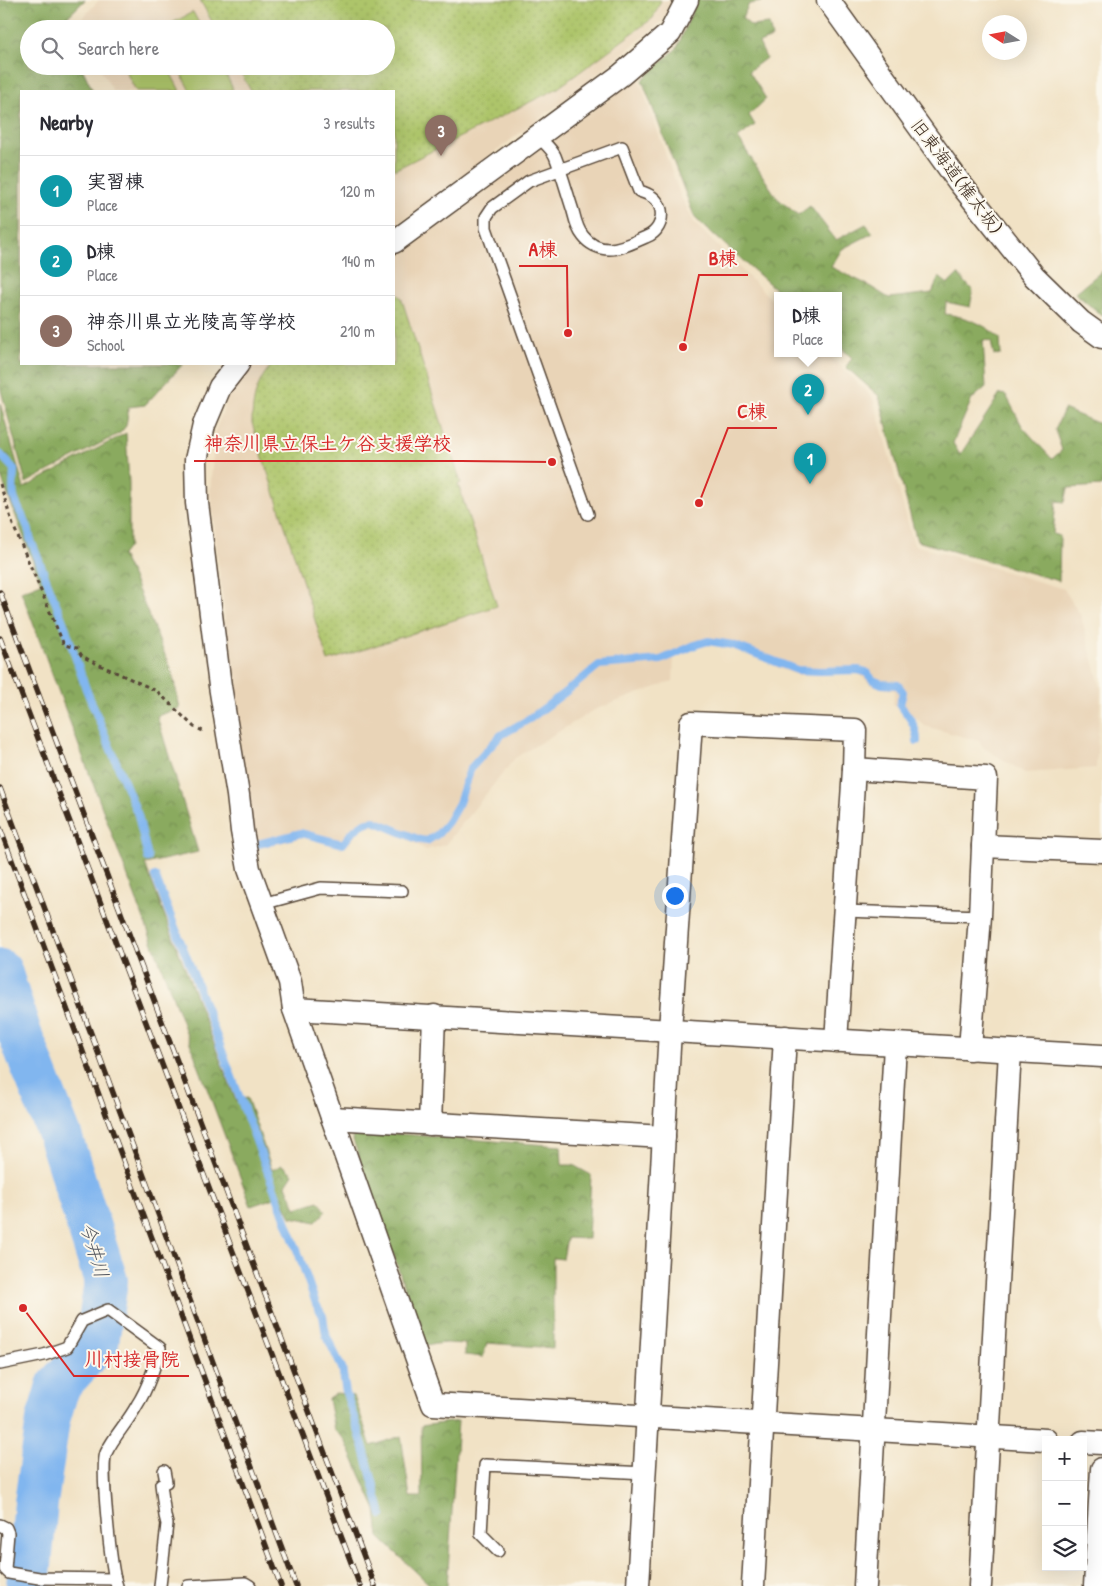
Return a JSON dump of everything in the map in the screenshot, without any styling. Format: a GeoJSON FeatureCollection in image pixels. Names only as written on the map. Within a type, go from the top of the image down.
{"type":"FeatureCollection","features":[{"type":"Feature","properties":{"kind":"street"},"geometry":{"type":"LineString","coordinates":[[395,241],[621,75],[670,33],[688,0]]}},
{"type":"Feature","properties":{"kind":"street","name":"旧東海道(権太坂)"},"geometry":{"type":"LineString","coordinates":[[828,0],[959,182],[1034,276],[1081,322],[1102,337]]}},
{"type":"Feature","properties":{"kind":"street"},"geometry":{"type":"LineString","coordinates":[[237,365],[220,387],[204,425],[196,460],[199,512],[220,686],[248,859],[290,982],[294,1009],[433,1404],[1042,1440]]}},
{"type":"Feature","properties":{"kind":"street"},"geometry":{"type":"LineString","coordinates":[[638,1586],[670,1030],[691,723],[855,730],[836,1041]]}},
{"type":"Feature","properties":{"kind":"street"},"geometry":{"type":"LineString","coordinates":[[854,769],[986,778],[980,916],[970,1049]]}},
{"type":"Feature","properties":{"kind":"street"},"geometry":{"type":"LineString","coordinates":[[983,846],[1102,851]]}},
{"type":"Feature","properties":{"kind":"street"},"geometry":{"type":"LineString","coordinates":[[294,1009],[1102,1056]]}},
{"type":"Feature","properties":{"kind":"street"},"geometry":{"type":"LineString","coordinates":[[430,1124],[434,1016]]}},
{"type":"Feature","properties":{"kind":"street"},"geometry":{"type":"LineString","coordinates":[[753,1586],[785,1037]]}},
{"type":"Feature","properties":{"kind":"street"},"geometry":{"type":"LineString","coordinates":[[865,1586],[895,1045]]}},
{"type":"Feature","properties":{"kind":"street"},"geometry":{"type":"LineString","coordinates":[[980,1586],[990,1438],[1010,1051]]}},
{"type":"Feature","properties":{"kind":"street"},"geometry":{"type":"LineString","coordinates":[[332,1118],[664,1137]]}},
{"type":"Feature","properties":{"kind":"street"},"geometry":{"type":"LineString","coordinates":[[1087,1442],[1102,1444]]}},
{"type":"Feature","properties":{"kind":"street"},"geometry":{"type":"LineString","coordinates":[[1095,1586],[1102,1468]]}},
{"type":"Feature","properties":{"kind":"lane"},"geometry":{"type":"LineString","coordinates":[[538,136],[554,154],[560,170],[577,225],[589,242],[598,247],[618,248],[650,235],[658,228],[661,219],[660,209],[656,200],[648,194],[639,191],[622,148],[560,170],[529,181],[492,208],[486,217],[486,228],[588,514]]}},
{"type":"Feature","properties":{"kind":"lane"},"geometry":{"type":"LineString","coordinates":[[262,904],[321,888],[402,891]]}},
{"type":"Feature","properties":{"kind":"lane"},"geometry":{"type":"LineString","coordinates":[[845,911],[980,916]]}},
{"type":"Feature","properties":{"kind":"lane"},"geometry":{"type":"LineString","coordinates":[[0,1364],[44,1356],[67,1347],[82,1321],[108,1310],[160,1348],[152,1373],[138,1404],[104,1455],[106,1503],[116,1583],[39,1578],[9,1573],[6,1569],[8,1533],[6,1528],[0,1525]]}},
{"type":"Feature","properties":{"kind":"lane"},"geometry":{"type":"LineString","coordinates":[[498,1551],[481,1534],[485,1465],[645,1473]]}},
{"type":"Feature","properties":{"kind":"lane"},"geometry":{"type":"LineString","coordinates":[[160,1586],[167,1524],[164,1516],[161,1484],[166,1482],[164,1471]]}},
{"type":"Feature","properties":{"kind":"lane"},"geometry":{"type":"LineString","coordinates":[[188,1586],[245,1583],[250,1586]]}},
{"type":"Feature","properties":{"kind":"path"},"geometry":{"type":"LineString","coordinates":[[0,484],[14,525],[64,646],[77,648],[82,656],[91,661],[157,691],[194,726],[211,736],[229,741]]}},
{"type":"Feature","properties":{"kind":"shaded area"},"geometry":{"type":"Polygon","coordinates":[[[99,0],[672,0],[662,22],[575,92],[395,226],[395,90],[112,90],[104,75],[395,75],[395,20],[81,20],[99,0]]]}},
{"type":"Feature","properties":{"kind":"shaded area"},"geometry":{"type":"Polygon","coordinates":[[[639,79],[680,195],[695,224],[774,302],[774,357],[831,357],[873,398],[914,545],[1064,589],[1081,616],[1101,689],[1096,768],[1025,773],[984,748],[979,741],[925,726],[914,716],[893,704],[895,691],[871,685],[858,673],[797,675],[733,645],[708,641],[674,655],[673,681],[596,709],[515,758],[445,845],[426,850],[391,830],[373,825],[359,829],[351,842],[344,848],[304,837],[252,850],[210,492],[215,431],[232,388],[250,365],[395,365],[395,255],[544,143],[639,79]]]}},
{"type":"Feature","properties":{"kind":"green space"},"geometry":{"type":"Polygon","coordinates":[[[0,0],[85,0],[64,20],[20,20],[20,75],[85,75],[93,90],[20,90],[20,365],[182,365],[145,405],[129,407],[126,426],[120,433],[26,483],[0,387],[0,0]]]}},
{"type":"Feature","properties":{"kind":"green space"},"geometry":{"type":"Polygon","coordinates":[[[200,0],[661,0],[653,18],[558,88],[395,170],[395,90],[250,90],[242,75],[395,75],[395,20],[211,20],[200,0]]]}},
{"type":"Feature","properties":{"kind":"green space"},"geometry":{"type":"Polygon","coordinates":[[[697,0],[761,0],[762,2],[749,4],[742,18],[751,26],[769,24],[772,38],[759,43],[766,58],[749,71],[766,99],[749,115],[755,125],[738,138],[777,198],[798,215],[810,206],[836,240],[866,224],[873,233],[842,249],[831,267],[866,284],[889,298],[932,293],[939,277],[948,284],[958,274],[973,291],[970,307],[946,302],[945,314],[974,322],[994,333],[1000,338],[1001,355],[994,355],[991,341],[983,340],[986,387],[972,399],[953,443],[960,455],[1000,394],[1006,395],[1022,426],[1052,459],[1062,450],[1055,430],[1064,409],[1102,425],[1102,486],[1068,488],[1065,502],[1056,501],[1053,534],[1060,536],[1059,581],[917,541],[879,396],[846,367],[852,358],[842,349],[842,292],[778,292],[695,218],[642,80],[677,48],[697,0]]]}},
{"type":"Feature","properties":{"kind":"green space"},"geometry":{"type":"Polygon","coordinates":[[[193,12],[197,20],[178,20],[193,12]]]}},
{"type":"Feature","properties":{"kind":"green space"},"geometry":{"type":"Polygon","coordinates":[[[128,75],[172,75],[179,90],[135,90],[128,75]]]}},
{"type":"Feature","properties":{"kind":"green space"},"geometry":{"type":"Polygon","coordinates":[[[182,75],[226,75],[233,89],[230,90],[189,90],[182,75]]]}},
{"type":"Feature","properties":{"kind":"green space"},"geometry":{"type":"Polygon","coordinates":[[[1102,271],[1102,316],[1075,293],[1102,271]]]}},
{"type":"Feature","properties":{"kind":"green space"},"geometry":{"type":"Polygon","coordinates":[[[395,293],[401,297],[461,483],[458,484],[497,606],[328,661],[252,423],[256,391],[272,365],[395,365],[395,293]]]}},
{"type":"Feature","properties":{"kind":"green space"},"geometry":{"type":"Polygon","coordinates":[[[0,403],[24,488],[126,433],[129,483],[129,546],[122,555],[172,672],[180,708],[157,716],[198,852],[145,864],[236,1101],[247,1098],[272,1170],[282,1165],[293,1174],[286,1185],[296,1208],[319,1201],[326,1211],[316,1222],[291,1217],[280,1196],[251,1206],[21,591],[41,583],[0,474],[0,403]]]}},
{"type":"Feature","properties":{"kind":"green space"},"geometry":{"type":"Polygon","coordinates":[[[358,1131],[561,1146],[562,1165],[573,1165],[591,1175],[588,1239],[567,1238],[563,1259],[553,1258],[553,1348],[487,1343],[483,1357],[465,1355],[465,1344],[425,1345],[352,1137],[358,1131]]]}},
{"type":"Feature","properties":{"kind":"green space"},"geometry":{"type":"Polygon","coordinates":[[[337,1393],[354,1396],[371,1446],[401,1436],[410,1497],[422,1497],[421,1426],[458,1421],[447,1586],[431,1586],[379,1537],[376,1510],[345,1440],[334,1430],[328,1399],[337,1393]]]}},
{"type":"Feature","properties":{"kind":"waterway"},"geometry":{"type":"LineString","coordinates":[[0,454],[14,469],[14,497],[28,528],[30,538],[66,629],[86,689],[138,815],[148,858]]}},
{"type":"Feature","properties":{"kind":"waterway"},"geometry":{"type":"LineString","coordinates":[[254,845],[301,833],[343,844],[352,832],[360,826],[374,821],[420,840],[427,841],[438,834],[448,822],[459,803],[470,769],[501,735],[531,718],[599,665],[661,660],[708,641],[733,645],[797,670],[858,670],[866,672],[873,680],[882,684],[898,685],[903,692],[900,705],[914,726],[917,741]]}},
{"type":"Feature","properties":{"kind":"waterway"},"geometry":{"type":"LineString","coordinates":[[155,876],[316,1304],[323,1316],[326,1335],[342,1368],[346,1393],[363,1445],[382,1515]]}},
{"type":"Feature","properties":{"kind":"waterway","name":"今井川"},"geometry":{"type":"LineString","coordinates":[[0,971],[20,1034],[60,1136],[106,1281],[97,1343],[58,1386],[48,1420],[36,1503],[28,1586]]}},
{"type":"Feature","properties":{"kind":"railway"},"geometry":{"type":"LineString","coordinates":[[0,592],[375,1586]]}},
{"type":"Feature","properties":{"kind":"railway"},"geometry":{"type":"LineString","coordinates":[[0,638],[360,1586]]}},
{"type":"Feature","properties":{"kind":"railway"},"geometry":{"type":"LineString","coordinates":[[0,788],[296,1586]]}},
{"type":"Feature","properties":{"kind":"railway"},"geometry":{"type":"LineString","coordinates":[[0,828],[281,1586]]}},
{"type":"Feature","properties":{"kind":"place","name":"神奈川県立光陵高等学校"},"geometry":{"type":"Point","coordinates":[441,156]}},
{"type":"Feature","properties":{"kind":"place","name":"A棟"},"geometry":{"type":"Point","coordinates":[568,333]}},
{"type":"Feature","properties":{"kind":"place","name":"B棟"},"geometry":{"type":"Point","coordinates":[683,347]}},
{"type":"Feature","properties":{"kind":"place","name":"D棟"},"geometry":{"type":"Point","coordinates":[808,415]}},
{"type":"Feature","properties":{"kind":"place","name":"神奈川県立保土ケ谷支援学校"},"geometry":{"type":"Point","coordinates":[552,462]}},
{"type":"Feature","properties":{"kind":"place","name":"実習棟"},"geometry":{"type":"Point","coordinates":[810,484]}},
{"type":"Feature","properties":{"kind":"place","name":"C棟"},"geometry":{"type":"Point","coordinates":[699,503]}},
{"type":"Feature","properties":{"kind":"place","name":"川村接骨院"},"geometry":{"type":"Point","coordinates":[23,1308]}}]}
